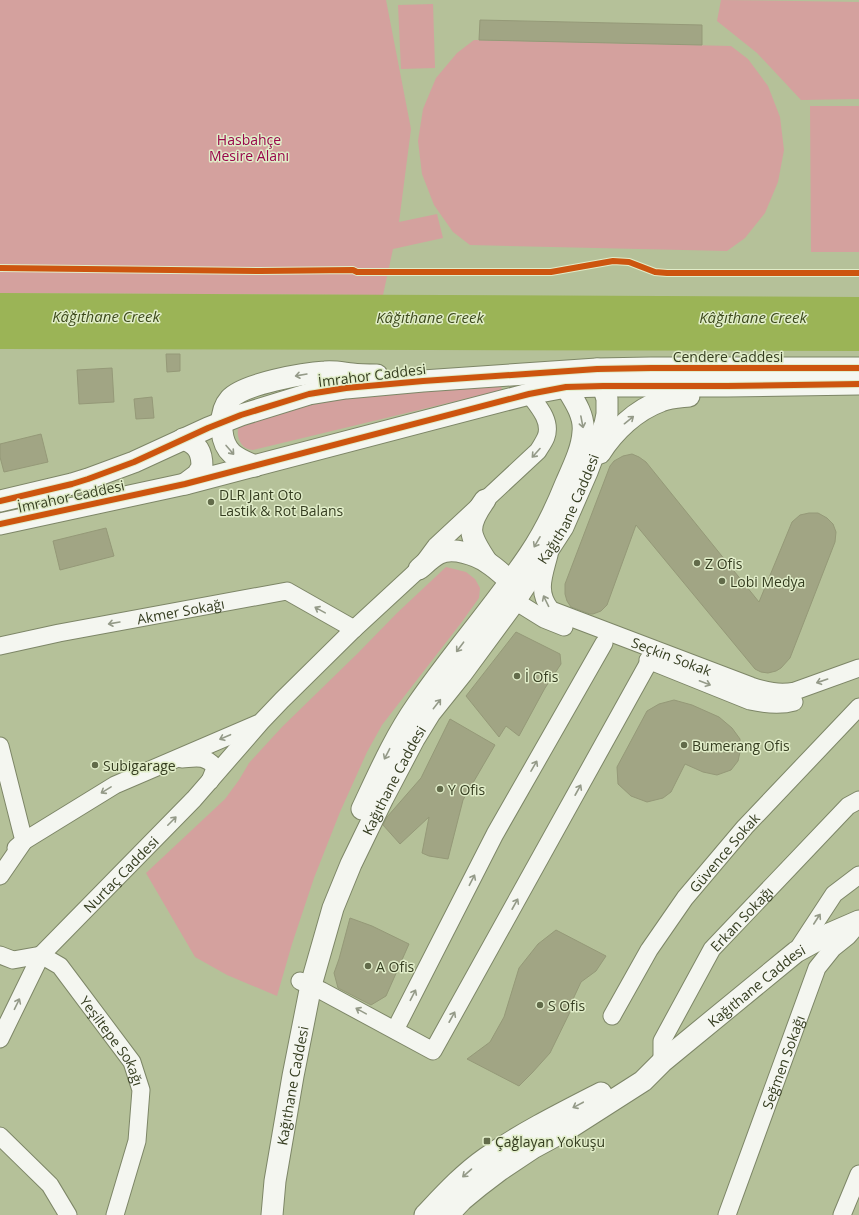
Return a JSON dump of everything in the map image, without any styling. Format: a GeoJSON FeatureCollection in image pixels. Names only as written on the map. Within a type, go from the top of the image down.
{"type":"FeatureCollection","features":[{"type":"Feature","properties":{"kind":"main road","name":"Cendere Caddesi"},"geometry":{"type":"LineString","coordinates":[[566,387],[600,377],[651,368],[859,368]]}},
{"type":"Feature","properties":{"kind":"main road","name":"İmrahor Caddesi"},"geometry":{"type":"LineString","coordinates":[[0,501],[72,484],[134,462],[221,423],[225,406],[230,398],[243,390],[303,374],[334,372],[379,375],[423,381],[600,377]]}},
{"type":"Feature","properties":{"kind":"main road","name":"Cendere Caddesi"},"geometry":{"type":"LineString","coordinates":[[600,377],[727,386],[859,384]]}},
{"type":"Feature","properties":{"kind":"main road","name":"Kağıthane Caddesi"},"geometry":{"type":"LineString","coordinates":[[259,1215],[264,1163],[285,1048],[306,983],[333,908],[351,864],[403,758],[430,713],[462,673],[515,601],[563,527],[587,472],[605,424],[607,414],[606,399],[600,377]]}},
{"type":"Feature","properties":{"kind":"main road"},"geometry":{"type":"LineString","coordinates":[[587,472],[603,448],[625,423],[647,407],[671,398],[716,392],[727,386]]}},
{"type":"Feature","properties":{"kind":"main road","name":"İmrahor Caddesi"},"geometry":{"type":"LineString","coordinates":[[0,524],[185,484],[529,394],[566,387]]}},
{"type":"Feature","properties":{"kind":"main road","name":"Kağıthane Caddesi"},"geometry":{"type":"LineString","coordinates":[[272,1215],[275,1181],[306,983],[322,906],[346,842],[398,733],[417,705],[529,555],[552,515],[576,460],[584,431],[582,420],[575,401],[566,387]]}},
{"type":"Feature","properties":{"kind":"main road"},"geometry":{"type":"LineString","coordinates":[[221,423],[224,444],[228,450],[236,457],[255,466]]}},
{"type":"Feature","properties":{"kind":"main road"},"geometry":{"type":"LineString","coordinates":[[183,440],[191,442],[196,446],[201,454],[202,467],[197,475],[185,484]]}},
{"type":"Feature","properties":{"kind":"main road"},"geometry":{"type":"LineString","coordinates":[[485,500],[472,522],[471,534],[487,562]]}},
{"type":"Feature","properties":{"kind":"main road"},"geometry":{"type":"LineString","coordinates":[[418,569],[438,554],[446,551],[456,551],[469,554],[487,562],[510,581],[515,601]]}},
{"type":"Feature","properties":{"kind":"main road","name":"Kağıthane Caddesi"},"geometry":{"type":"LineString","coordinates":[[448,1215],[468,1196],[500,1170],[533,1148],[568,1129],[643,1081],[662,1062],[796,952],[829,934],[859,922]]}},
{"type":"Feature","properties":{"kind":"main road","name":"Kağıthane Caddesi"},"geometry":{"type":"LineString","coordinates":[[426,1215],[456,1183],[502,1147],[641,1071],[662,1062]]}},
{"type":"Feature","properties":{"kind":"street","name":"Nurtaç Caddesi"},"geometry":{"type":"LineString","coordinates":[[0,1039],[41,955],[194,799],[261,722],[354,629],[418,569],[436,546],[538,451],[546,437],[548,428],[541,410],[529,394]]}},
{"type":"Feature","properties":{"kind":"street","name":"Seçkin Sokak"},"geometry":{"type":"LineString","coordinates":[[552,544],[542,583],[543,594],[546,603],[551,610],[750,701],[764,704],[789,704],[859,680]]}},
{"type":"Feature","properties":{"kind":"street","name":"Akmer Sokağı"},"geometry":{"type":"LineString","coordinates":[[0,646],[59,633],[287,591],[354,629]]}},
{"type":"Feature","properties":{"kind":"street","name":"Seçkin Sokak"},"geometry":{"type":"LineString","coordinates":[[515,601],[544,619],[604,643],[773,692],[785,693],[795,691],[859,668]]}},
{"type":"Feature","properties":{"kind":"street"},"geometry":{"type":"LineString","coordinates":[[395,1030],[496,834],[604,643]]}},
{"type":"Feature","properties":{"kind":"street"},"geometry":{"type":"LineString","coordinates":[[306,983],[434,1051],[652,656]]}},
{"type":"Feature","properties":{"kind":"street","name":"Güvence Sokak"},"geometry":{"type":"LineString","coordinates":[[612,1016],[649,950],[685,898],[745,827],[859,707]]}},
{"type":"Feature","properties":{"kind":"street"},"geometry":{"type":"LineString","coordinates":[[0,860],[24,841],[115,785],[261,722]]}},
{"type":"Feature","properties":{"kind":"street"},"geometry":{"type":"LineString","coordinates":[[0,746],[24,841],[0,876]]}},
{"type":"Feature","properties":{"kind":"street"},"geometry":{"type":"LineString","coordinates":[[172,760],[205,758],[215,766],[210,781]]}},
{"type":"Feature","properties":{"kind":"street","name":"Erkan Sokağı"},"geometry":{"type":"LineString","coordinates":[[662,1062],[662,1041],[712,949],[848,806],[859,800]]}},
{"type":"Feature","properties":{"kind":"street"},"geometry":{"type":"LineString","coordinates":[[796,952],[834,894],[859,875]]}},
{"type":"Feature","properties":{"kind":"street","name":"Seğmen Sokağı"},"geometry":{"type":"LineString","coordinates":[[727,1215],[817,968],[833,948],[848,936],[859,922]]}},
{"type":"Feature","properties":{"kind":"street"},"geometry":{"type":"LineString","coordinates":[[0,955],[13,960],[41,955]]}},
{"type":"Feature","properties":{"kind":"street","name":"Yeşiltepe Sokağı"},"geometry":{"type":"LineString","coordinates":[[41,955],[60,966],[132,1062],[142,1090],[137,1141],[115,1215]]}},
{"type":"Feature","properties":{"kind":"street"},"geometry":{"type":"LineString","coordinates":[[0,1136],[50,1185],[68,1215]]}},
{"type":"Feature","properties":{"kind":"street"},"geometry":{"type":"LineString","coordinates":[[842,1215],[859,1174]]}},
{"type":"Feature","properties":{"kind":"green space","name":"Hasbahçe Mesire Alanı"},"geometry":{"type":"Polygon","coordinates":[[[0,0],[386,0],[411,129],[399,222],[437,214],[443,238],[393,249],[383,295],[0,293],[0,0]]]}},
{"type":"Feature","properties":{"kind":"green space"},"geometry":{"type":"Polygon","coordinates":[[[721,0],[859,2],[859,99],[801,100],[757,53],[717,21],[721,0]]]}},
{"type":"Feature","properties":{"kind":"green space"},"geometry":{"type":"Polygon","coordinates":[[[433,4],[435,68],[401,69],[398,5],[433,4]]]}},
{"type":"Feature","properties":{"kind":"green space"},"geometry":{"type":"Polygon","coordinates":[[[474,40],[731,46],[748,59],[768,86],[780,117],[784,150],[778,182],[765,213],[745,238],[727,251],[470,245],[453,232],[434,205],[422,174],[418,141],[423,109],[436,78],[457,53],[474,40]]]}},
{"type":"Feature","properties":{"kind":"green space"},"geometry":{"type":"Polygon","coordinates":[[[810,106],[859,106],[859,252],[811,252],[810,106]]]}},
{"type":"Feature","properties":{"kind":"green space"},"geometry":{"type":"Polygon","coordinates":[[[501,386],[502,390],[253,450],[245,448],[242,445],[238,434],[239,426],[309,404],[343,398],[419,391],[501,386]]]}},
{"type":"Feature","properties":{"kind":"green space"},"geometry":{"type":"Polygon","coordinates":[[[446,567],[466,572],[475,579],[480,588],[479,598],[382,725],[367,752],[340,812],[314,878],[292,944],[277,996],[227,975],[195,957],[146,873],[225,799],[249,763],[282,727],[397,613],[446,567]]]}},
{"type":"Feature","properties":{"kind":"water","name":"Kâğıthane Creek"},"geometry":{"type":"Polygon","coordinates":[[[0,293],[859,297],[859,351],[0,349],[0,293]]]}},
{"type":"Feature","properties":{"kind":"building"},"geometry":{"type":"Polygon","coordinates":[[[480,20],[702,25],[702,45],[479,40],[480,20]]]}},
{"type":"Feature","properties":{"kind":"building"},"geometry":{"type":"Polygon","coordinates":[[[166,354],[180,354],[180,371],[167,372],[166,354]]]}},
{"type":"Feature","properties":{"kind":"building"},"geometry":{"type":"Polygon","coordinates":[[[112,368],[114,402],[79,404],[77,370],[112,368]]]}},
{"type":"Feature","properties":{"kind":"building"},"geometry":{"type":"Polygon","coordinates":[[[152,397],[154,418],[136,419],[134,399],[152,397]]]}},
{"type":"Feature","properties":{"kind":"building"},"geometry":{"type":"Polygon","coordinates":[[[41,434],[48,462],[4,472],[0,457],[0,444],[41,434]]]}},
{"type":"Feature","properties":{"kind":"building","name":"Z Ofis"},"geometry":{"type":"Polygon","coordinates":[[[632,454],[646,462],[759,602],[792,522],[800,515],[818,513],[827,518],[833,524],[836,532],[835,542],[790,658],[781,668],[768,673],[755,669],[636,525],[607,605],[601,611],[593,614],[571,607],[565,594],[565,584],[610,466],[614,461],[623,456],[632,454]]]}},
{"type":"Feature","properties":{"kind":"building"},"geometry":{"type":"Polygon","coordinates":[[[106,528],[114,556],[60,570],[53,541],[106,528]]]}},
{"type":"Feature","properties":{"kind":"building","name":"İ Ofis"},"geometry":{"type":"Polygon","coordinates":[[[516,632],[560,654],[561,664],[545,688],[519,736],[506,726],[499,737],[466,696],[516,632]]]}},
{"type":"Feature","properties":{"kind":"building","name":"Bumerang Ofis"},"geometry":{"type":"Polygon","coordinates":[[[674,700],[692,705],[719,717],[732,728],[740,739],[738,761],[731,770],[717,775],[703,772],[685,764],[671,792],[663,798],[647,802],[631,796],[618,784],[617,767],[647,711],[659,704],[674,700]]]}},
{"type":"Feature","properties":{"kind":"building","name":"Y Ofis"},"geometry":{"type":"Polygon","coordinates":[[[450,719],[495,745],[463,800],[448,859],[429,856],[422,853],[429,817],[400,844],[383,825],[387,817],[421,778],[450,719]]]}},
{"type":"Feature","properties":{"kind":"building","name":"A Ofis"},"geometry":{"type":"Polygon","coordinates":[[[350,918],[372,926],[409,944],[386,996],[371,1005],[338,988],[334,973],[350,918]]]}},
{"type":"Feature","properties":{"kind":"building","name":"S Ofis"},"geometry":{"type":"Polygon","coordinates":[[[556,930],[606,956],[596,971],[581,982],[574,997],[570,1012],[550,1053],[519,1086],[467,1059],[490,1042],[504,1017],[519,968],[538,944],[556,930]]]}},
{"type":"Feature","properties":{"kind":"cycle path"},"geometry":{"type":"LineString","coordinates":[[0,268],[260,271],[353,270],[357,272],[551,272],[613,261],[629,262],[655,272],[667,273],[859,273]]}},
{"type":"Feature","properties":{"kind":"cycle path"},"geometry":{"type":"LineString","coordinates":[[0,501],[88,479],[134,462],[208,428],[241,415],[309,394],[346,388],[597,369],[859,368]]}},
{"type":"Feature","properties":{"kind":"cycle path"},"geometry":{"type":"LineString","coordinates":[[0,524],[185,484],[529,394],[566,387],[859,384]]}},
{"type":"Feature","properties":{"kind":"place","name":"DLR Jant Oto Lastik & Rot Balans"},"geometry":{"type":"Point","coordinates":[211,502]}},
{"type":"Feature","properties":{"kind":"place","name":"Z Ofis"},"geometry":{"type":"Point","coordinates":[697,563]}},
{"type":"Feature","properties":{"kind":"place","name":"Lobi Medya"},"geometry":{"type":"Point","coordinates":[722,581]}},
{"type":"Feature","properties":{"kind":"place","name":"İ Ofis"},"geometry":{"type":"Point","coordinates":[517,676]}},
{"type":"Feature","properties":{"kind":"place","name":"Bumerang Ofis"},"geometry":{"type":"Point","coordinates":[684,745]}},
{"type":"Feature","properties":{"kind":"place","name":"Subigarage"},"geometry":{"type":"Point","coordinates":[95,765]}},
{"type":"Feature","properties":{"kind":"place","name":"Y Ofis"},"geometry":{"type":"Point","coordinates":[440,789]}},
{"type":"Feature","properties":{"kind":"place","name":"A Ofis"},"geometry":{"type":"Point","coordinates":[368,966]}},
{"type":"Feature","properties":{"kind":"place","name":"S Ofis"},"geometry":{"type":"Point","coordinates":[540,1005]}},
{"type":"Feature","properties":{"kind":"place","name":"Çağlayan Yokuşu"},"geometry":{"type":"Point","coordinates":[487,1141]}}]}
